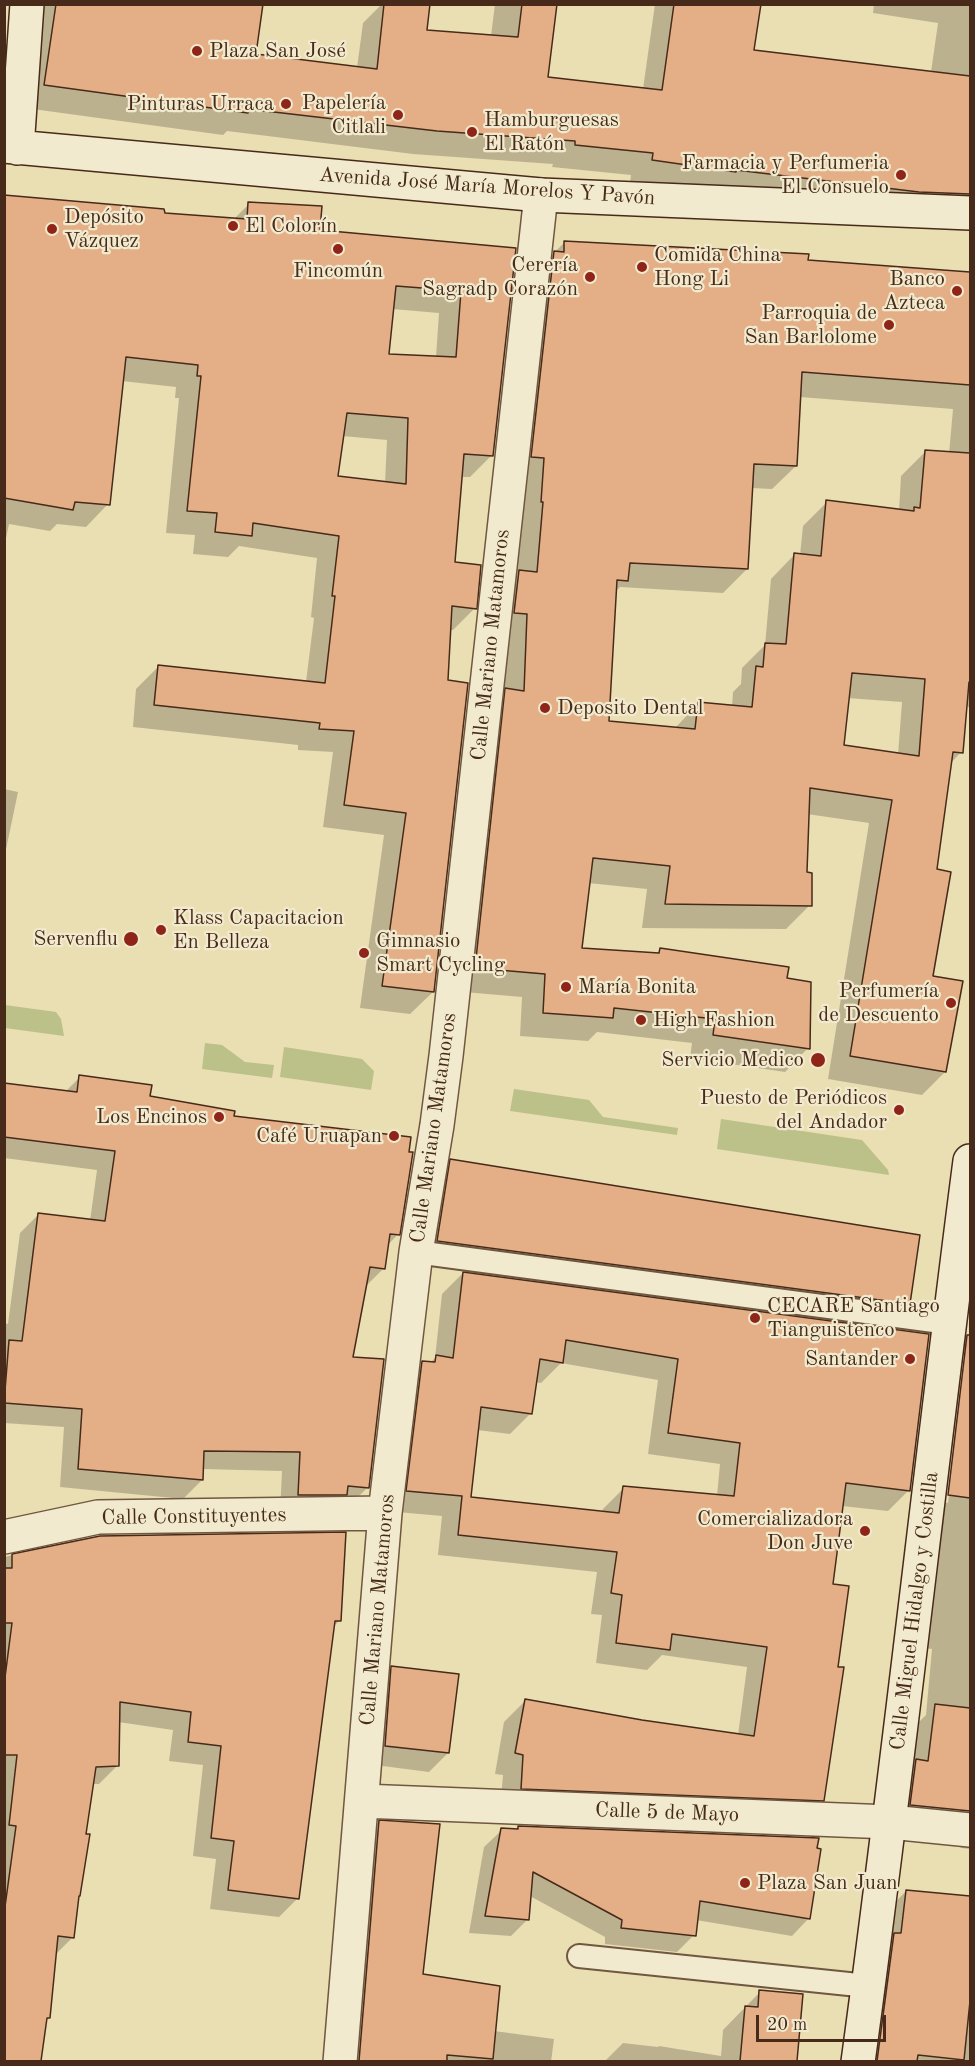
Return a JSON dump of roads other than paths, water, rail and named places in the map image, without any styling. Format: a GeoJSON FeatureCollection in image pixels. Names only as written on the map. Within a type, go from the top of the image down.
{"type":"FeatureCollection","features":[{"type":"Feature","properties":{"kind":"street"},"geometry":{"type":"LineString","coordinates":[[11,147],[27,4]]}},
{"type":"Feature","properties":{"kind":"street","name":"Avenida José María Morelos Y Pavón"},"geometry":{"type":"LineString","coordinates":[[11,147],[541,195],[970,213]]}},
{"type":"Feature","properties":{"kind":"street","name":"Calle Mariano Matamoros"},"geometry":{"type":"LineString","coordinates":[[340,2061],[385,1513],[416,1252],[445,1066],[541,195]]}},
{"type":"Feature","properties":{"kind":"street","name":"Calle Miguel Hidalgo y Costilla"},"geometry":{"type":"LineString","coordinates":[[858,2061],[890,1822],[970,1161]]}},
{"type":"Feature","properties":{"kind":"street","name":"Calle Constituyentes"},"geometry":{"type":"LineString","coordinates":[[4,1537],[98,1517],[385,1513]]}},
{"type":"Feature","properties":{"kind":"street","name":"Calle 5 de Mayo"},"geometry":{"type":"LineString","coordinates":[[362,1801],[890,1822],[970,1830]]}},
{"type":"Feature","properties":{"kind":"lane"},"geometry":{"type":"LineString","coordinates":[[416,1252],[949,1323]]}},
{"type":"Feature","properties":{"kind":"lane"},"geometry":{"type":"LineString","coordinates":[[579,1956],[868,1986]]}},
{"type":"Feature","properties":{"kind":"place","name":"Plaza San José"},"geometry":{"type":"Point","coordinates":[197,51]}},
{"type":"Feature","properties":{"kind":"place","name":"Pinturas Urraca"},"geometry":{"type":"Point","coordinates":[286,104]}},
{"type":"Feature","properties":{"kind":"place","name":"Papelería Citlali"},"geometry":{"type":"Point","coordinates":[398,115]}},
{"type":"Feature","properties":{"kind":"place","name":"Hamburguesas El Ratón"},"geometry":{"type":"Point","coordinates":[472,132]}},
{"type":"Feature","properties":{"kind":"place","name":"Farmacia y Perfumeria El Consuelo"},"geometry":{"type":"Point","coordinates":[901,175]}},
{"type":"Feature","properties":{"kind":"place","name":"El Colorín"},"geometry":{"type":"Point","coordinates":[233,226]}},
{"type":"Feature","properties":{"kind":"place","name":"Depósito Vázquez"},"geometry":{"type":"Point","coordinates":[52,229]}},
{"type":"Feature","properties":{"kind":"place","name":"Fincomún"},"geometry":{"type":"Point","coordinates":[338,249]}},
{"type":"Feature","properties":{"kind":"place","name":"Comida China Hong Li"},"geometry":{"type":"Point","coordinates":[642,267]}},
{"type":"Feature","properties":{"kind":"place","name":"Cerería Sagradp Corazón"},"geometry":{"type":"Point","coordinates":[590,277]}},
{"type":"Feature","properties":{"kind":"place","name":"Banco Azteca"},"geometry":{"type":"Point","coordinates":[957,291]}},
{"type":"Feature","properties":{"kind":"place","name":"Parroquia de San Barlolome"},"geometry":{"type":"Point","coordinates":[889,325]}},
{"type":"Feature","properties":{"kind":"place","name":"Deposito Dental"},"geometry":{"type":"Point","coordinates":[545,708]}},
{"type":"Feature","properties":{"kind":"place","name":"Klass Capacitacion En Belleza"},"geometry":{"type":"Point","coordinates":[161,930]}},
{"type":"Feature","properties":{"kind":"place","name":"Servenflu"},"geometry":{"type":"Point","coordinates":[131,939]}},
{"type":"Feature","properties":{"kind":"place","name":"Gimnasio Smart Cycling"},"geometry":{"type":"Point","coordinates":[364,953]}},
{"type":"Feature","properties":{"kind":"place","name":"María Bonita"},"geometry":{"type":"Point","coordinates":[566,987]}},
{"type":"Feature","properties":{"kind":"place","name":"Perfumería de Descuento"},"geometry":{"type":"Point","coordinates":[951,1003]}},
{"type":"Feature","properties":{"kind":"place","name":"High Fashion"},"geometry":{"type":"Point","coordinates":[641,1020]}},
{"type":"Feature","properties":{"kind":"place","name":"Servicio Medico"},"geometry":{"type":"Point","coordinates":[818,1060]}},
{"type":"Feature","properties":{"kind":"place","name":"Puesto de Periódicos del Andador"},"geometry":{"type":"Point","coordinates":[899,1110]}},
{"type":"Feature","properties":{"kind":"place","name":"Los Encinos"},"geometry":{"type":"Point","coordinates":[219,1117]}},
{"type":"Feature","properties":{"kind":"place","name":"Café Uruapan"},"geometry":{"type":"Point","coordinates":[394,1136]}},
{"type":"Feature","properties":{"kind":"place","name":"CECARE Santiago Tianguistenco"},"geometry":{"type":"Point","coordinates":[755,1318]}},
{"type":"Feature","properties":{"kind":"place","name":"Santander"},"geometry":{"type":"Point","coordinates":[910,1359]}},
{"type":"Feature","properties":{"kind":"place","name":"Comercializadora Don Juve"},"geometry":{"type":"Point","coordinates":[865,1531]}},
{"type":"Feature","properties":{"kind":"place","name":"Plaza San Juan"},"geometry":{"type":"Point","coordinates":[745,1883]}}]}
